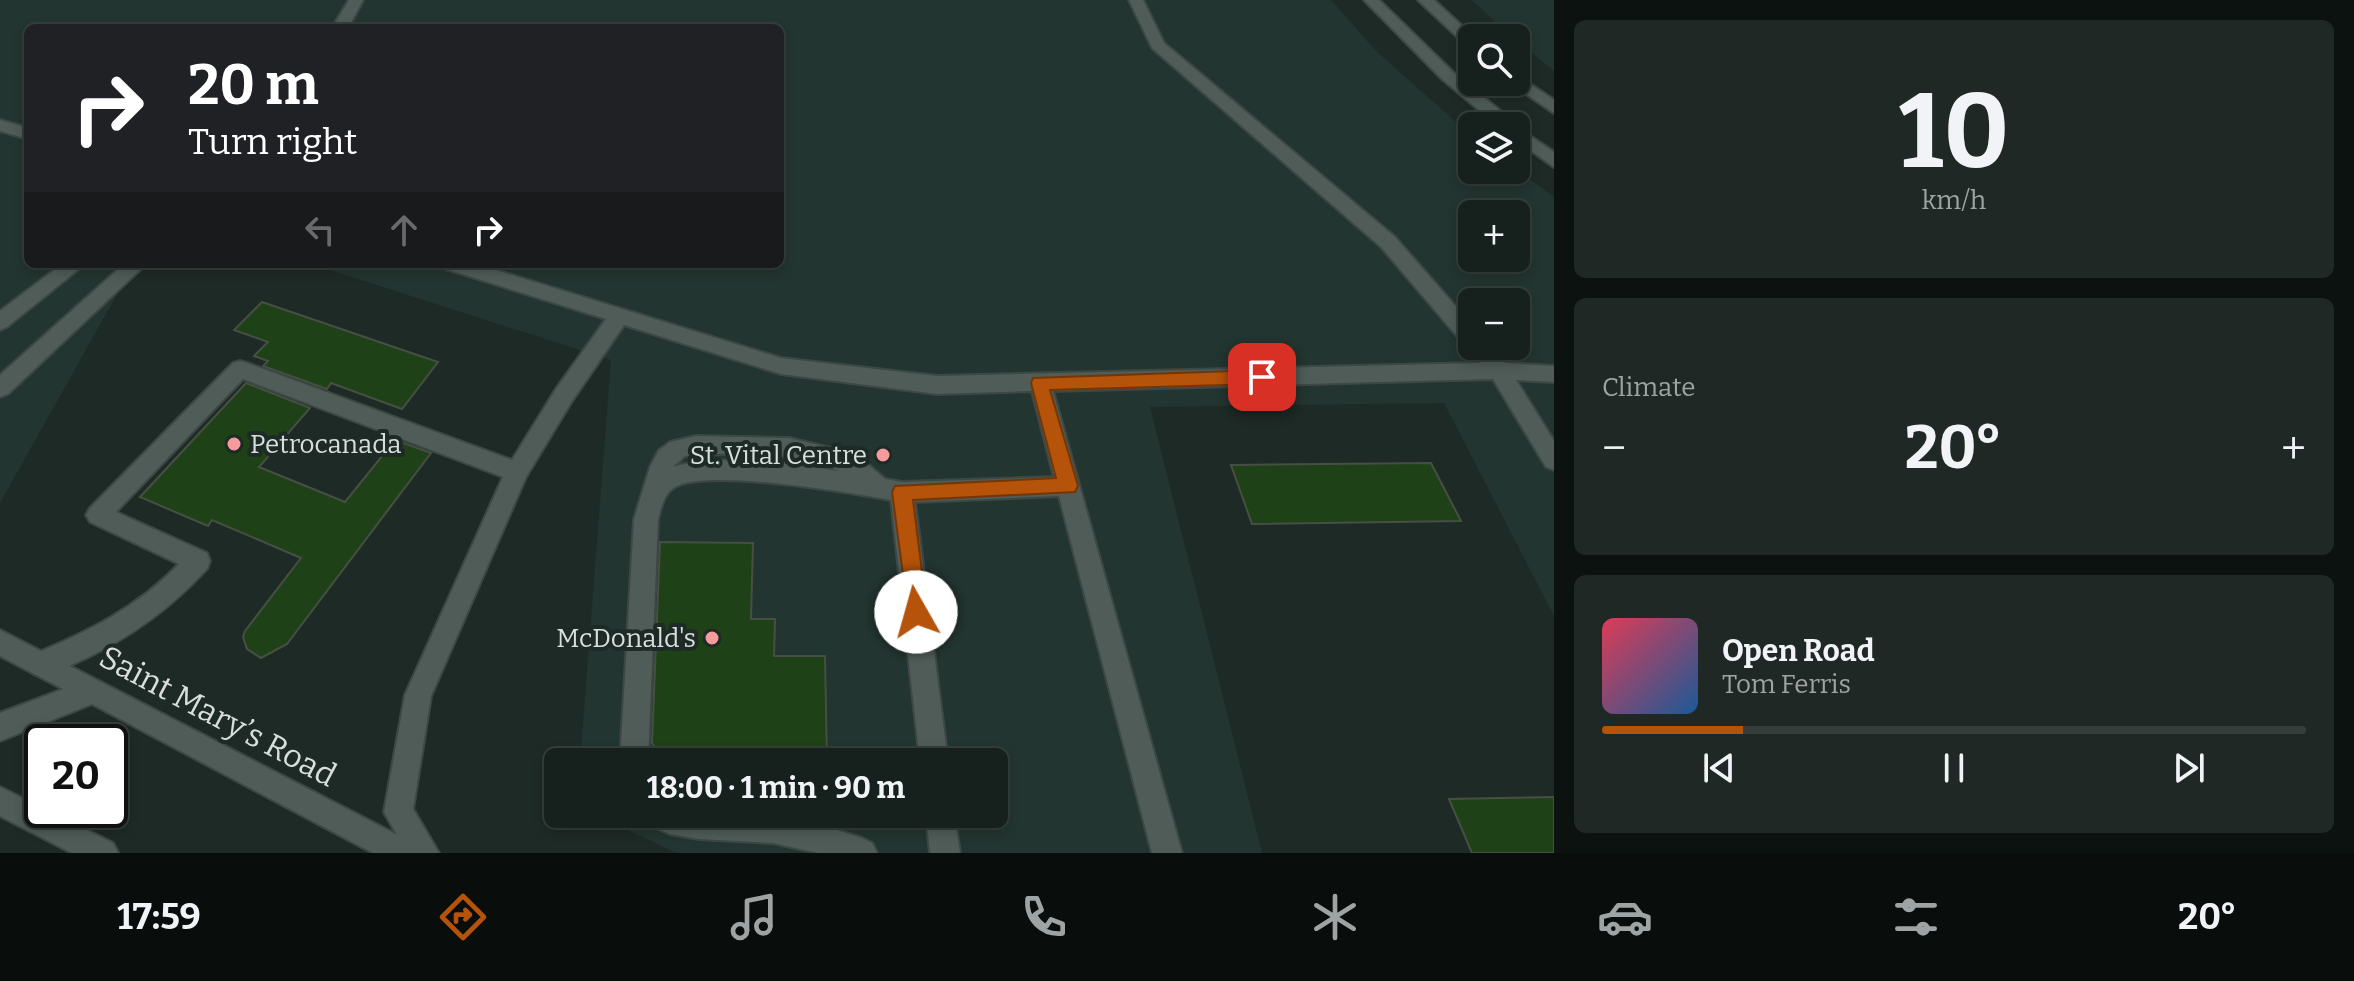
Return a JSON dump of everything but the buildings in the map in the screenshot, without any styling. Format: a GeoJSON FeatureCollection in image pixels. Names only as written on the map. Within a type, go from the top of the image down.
{"type":"FeatureCollection","features":[{"type":"Feature","properties":{"kind":"main road"},"geometry":{"type":"LineString","coordinates":[[342,24],[356,0]]}},
{"type":"Feature","properties":{"kind":"main road"},"geometry":{"type":"LineString","coordinates":[[1136,0],[1157,45],[1388,242],[1458,323]]}},
{"type":"Feature","properties":{"kind":"main road"},"geometry":{"type":"LineString","coordinates":[[1371,0],[1448,76],[1491,112]]}},
{"type":"Feature","properties":{"kind":"main road"},"geometry":{"type":"LineString","coordinates":[[1425,0],[1458,30]]}},
{"type":"Feature","properties":{"kind":"main road"},"geometry":{"type":"LineString","coordinates":[[1530,90],[1554,108]]}},
{"type":"Feature","properties":{"kind":"main road"},"geometry":{"type":"LineString","coordinates":[[0,125],[24,133]]}},
{"type":"Feature","properties":{"kind":"main road"},"geometry":{"type":"LineString","coordinates":[[1530,143],[1554,161]]}},
{"type":"Feature","properties":{"kind":"main road"},"geometry":{"type":"LineString","coordinates":[[0,322],[70,268]]}},
{"type":"Feature","properties":{"kind":"main road"},"geometry":{"type":"LineString","coordinates":[[0,388],[132,268]]}},
{"type":"Feature","properties":{"kind":"main road"},"geometry":{"type":"LineString","coordinates":[[466,268],[781,366],[937,385],[1499,371],[1554,374]]}},
{"type":"Feature","properties":{"kind":"main road"},"geometry":{"type":"LineString","coordinates":[[424,853],[398,812],[418,695],[517,472],[564,395],[619,316]]}},
{"type":"Feature","properties":{"kind":"main road"},"geometry":{"type":"LineString","coordinates":[[1490,360],[1554,460]]}},
{"type":"Feature","properties":{"kind":"main road"},"geometry":{"type":"LineString","coordinates":[[41,664],[75,654],[171,592],[198,561],[98,515],[240,369],[517,472]]}},
{"type":"Feature","properties":{"kind":"main road"},"geometry":{"type":"LineString","coordinates":[[1040,383],[1167,853]]}},
{"type":"Feature","properties":{"kind":"main road"},"geometry":{"type":"LineString","coordinates":[[635,748],[646,519],[656,491],[668,478],[713,472],[819,476],[891,490],[1068,486]]}},
{"type":"Feature","properties":{"kind":"main road"},"geometry":{"type":"LineString","coordinates":[[891,490],[932,748]]}},
{"type":"Feature","properties":{"kind":"main road","name":"Saint Mary’s Road"},"geometry":{"type":"LineString","coordinates":[[0,642],[403,853]]}},
{"type":"Feature","properties":{"kind":"main road"},"geometry":{"type":"LineString","coordinates":[[0,727],[92,691]]}},
{"type":"Feature","properties":{"kind":"main road"},"geometry":{"type":"LineString","coordinates":[[0,801],[103,853]]}},
{"type":"Feature","properties":{"kind":"main road"},"geometry":{"type":"LineString","coordinates":[[753,828],[818,837],[862,853]]}},
{"type":"Feature","properties":{"kind":"main road"},"geometry":{"type":"LineString","coordinates":[[942,828],[945,853]]}},
{"type":"Feature","properties":{"kind":"shaded area","name":"St. Vital Centre"},"geometry":{"type":"Polygon","coordinates":[[[0,0],[1331,0],[1377,52],[1458,124],[1458,184],[1530,184],[1530,179],[1554,197],[1554,616],[1444,403],[1150,407],[1262,853],[676,853],[623,828],[1008,828],[1008,748],[581,748],[611,360],[324,268],[784,268],[784,24],[24,24],[24,268],[132,268],[0,503],[0,0]]]}},
{"type":"Feature","properties":{"kind":"shaded area"},"geometry":{"type":"Polygon","coordinates":[[[1472,0],[1554,0],[1554,71],[1530,51],[1530,24],[1497,24],[1472,0]]]}},
{"type":"Feature","properties":{"kind":"place","name":"Petrocanada"},"geometry":{"type":"Point","coordinates":[234,444]}},
{"type":"Feature","properties":{"kind":"place","name":"St. Vital Centre"},"geometry":{"type":"Point","coordinates":[883,455]}},
{"type":"Feature","properties":{"kind":"place","name":"McDonald's"},"geometry":{"type":"Point","coordinates":[712,638]}},
{"type":"Feature","properties":{"kind":"route"},"geometry":{"type":"LineString","coordinates":[[916,612],[902,492],[1068,486],[1040,383],[1262,377]]}}]}
